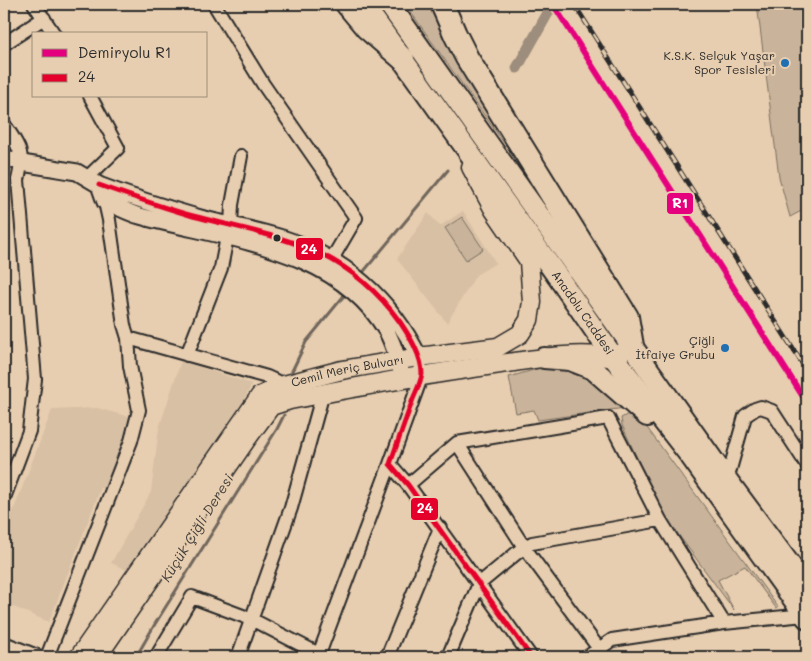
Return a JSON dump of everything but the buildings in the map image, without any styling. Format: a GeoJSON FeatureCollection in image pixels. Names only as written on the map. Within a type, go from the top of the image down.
{"type":"FeatureCollection","features":[{"type":"Feature","properties":{"kind":"highway"},"geometry":{"type":"LineString","coordinates":[[347,4],[368,28],[403,59]]}},
{"type":"Feature","properties":{"kind":"highway","name":"Anadolu Caddesi"},"geometry":{"type":"LineString","coordinates":[[363,4],[553,269],[727,480],[807,588]]}},
{"type":"Feature","properties":{"kind":"highway","name":"Anadolu Caddesi"},"geometry":{"type":"LineString","coordinates":[[389,4],[690,454],[806,616]]}},
{"type":"Feature","properties":{"kind":"highway"},"geometry":{"type":"LineString","coordinates":[[442,4],[468,58],[627,317],[623,352]]}},
{"type":"Feature","properties":{"kind":"highway"},"geometry":{"type":"LineString","coordinates":[[544,358],[570,360],[593,369],[690,454]]}},
{"type":"Feature","properties":{"kind":"main road","name":"Cemil Meriç Bulvarı"},"geometry":{"type":"LineString","coordinates":[[97,657],[246,440],[271,406],[287,392],[342,370],[419,357],[498,347],[520,334],[529,320],[532,302],[529,261],[494,210],[450,127]]}},
{"type":"Feature","properties":{"kind":"main road","name":"Cemil Meriç Bulvarı"},"geometry":{"type":"LineString","coordinates":[[79,657],[260,396],[287,392],[323,393],[422,375],[544,358],[602,356],[623,352]]}},
{"type":"Feature","properties":{"kind":"street"},"geometry":{"type":"LineString","coordinates":[[34,4],[53,32]]}},
{"type":"Feature","properties":{"kind":"street"},"geometry":{"type":"LineString","coordinates":[[214,4],[263,84],[356,218],[332,259]]}},
{"type":"Feature","properties":{"kind":"street"},"geometry":{"type":"LineString","coordinates":[[4,44],[44,18]]}},
{"type":"Feature","properties":{"kind":"street"},"geometry":{"type":"LineString","coordinates":[[91,98],[118,148],[93,182]]}},
{"type":"Feature","properties":{"kind":"street"},"geometry":{"type":"LineString","coordinates":[[4,124],[20,149],[22,163],[18,180],[35,379],[29,431],[4,498]]}},
{"type":"Feature","properties":{"kind":"street"},"geometry":{"type":"LineString","coordinates":[[187,355],[221,268],[241,156]]}},
{"type":"Feature","properties":{"kind":"street"},"geometry":{"type":"LineString","coordinates":[[4,157],[22,163],[77,172],[93,182],[229,231],[320,268],[341,274]]}},
{"type":"Feature","properties":{"kind":"street"},"geometry":{"type":"LineString","coordinates":[[48,657],[131,441],[139,410],[130,366],[128,338],[124,325],[109,220],[105,202],[93,182]]}},
{"type":"Feature","properties":{"kind":"street"},"geometry":{"type":"LineString","coordinates":[[105,202],[138,216],[283,238],[332,259],[341,274],[398,319],[419,357],[422,375],[320,656],[251,619],[192,597],[156,657]]}},
{"type":"Feature","properties":{"kind":"street"},"geometry":{"type":"LineString","coordinates":[[366,295],[386,331],[399,361],[403,379]]}},
{"type":"Feature","properties":{"kind":"street"},"geometry":{"type":"LineString","coordinates":[[128,338],[267,377],[287,392]]}},
{"type":"Feature","properties":{"kind":"street"},"geometry":{"type":"LineString","coordinates":[[238,657],[291,508],[323,393]]}},
{"type":"Feature","properties":{"kind":"street"},"geometry":{"type":"LineString","coordinates":[[727,480],[745,416],[761,407],[772,411],[807,465]]}},
{"type":"Feature","properties":{"kind":"street"},"geometry":{"type":"LineString","coordinates":[[408,485],[457,443],[608,418],[660,520],[724,623]]}},
{"type":"Feature","properties":{"kind":"street"},"geometry":{"type":"LineString","coordinates":[[457,443],[524,547],[602,652]]}},
{"type":"Feature","properties":{"kind":"street"},"geometry":{"type":"LineString","coordinates":[[390,464],[440,528],[531,657]]}},
{"type":"Feature","properties":{"kind":"street"},"geometry":{"type":"LineString","coordinates":[[453,654],[479,584],[524,547],[532,543],[660,520]]}},
{"type":"Feature","properties":{"kind":"street"},"geometry":{"type":"LineString","coordinates":[[387,657],[440,528]]}},
{"type":"Feature","properties":{"kind":"street"},"geometry":{"type":"LineString","coordinates":[[587,657],[602,652],[612,640],[724,623],[806,616]]}},
{"type":"Feature","properties":{"kind":"street"},"geometry":{"type":"LineString","coordinates":[[4,643],[40,657]]}},
{"type":"Feature","properties":{"kind":"shaded area"},"geometry":{"type":"Polygon","coordinates":[[[405,4],[432,4],[522,162],[519,164],[405,4]]]}},
{"type":"Feature","properties":{"kind":"shaded area","name":"K.S.K. Selçuk Yaşar Spor Tesisleri"},"geometry":{"type":"Polygon","coordinates":[[[757,4],[807,4],[807,208],[790,217],[779,177],[757,4]]]}},
{"type":"Feature","properties":{"kind":"shaded area"},"geometry":{"type":"Polygon","coordinates":[[[463,211],[496,263],[476,275],[447,323],[397,259],[428,213],[440,226],[463,211]]]}},
{"type":"Feature","properties":{"kind":"shaded area"},"geometry":{"type":"Polygon","coordinates":[[[462,217],[483,249],[466,260],[445,228],[462,217]]]}},
{"type":"Feature","properties":{"kind":"shaded area"},"geometry":{"type":"Polygon","coordinates":[[[181,361],[252,384],[239,410],[131,572],[111,563],[151,492],[159,428],[181,361]]]}},
{"type":"Feature","properties":{"kind":"shaded area"},"geometry":{"type":"Polygon","coordinates":[[[544,367],[583,374],[625,408],[538,420],[534,410],[516,413],[509,377],[544,367]]]}},
{"type":"Feature","properties":{"kind":"shaded area"},"geometry":{"type":"Polygon","coordinates":[[[97,408],[130,417],[127,434],[106,489],[101,488],[49,622],[4,603],[4,535],[52,410],[97,408]]]}},
{"type":"Feature","properties":{"kind":"shaded area"},"geometry":{"type":"Polygon","coordinates":[[[632,412],[648,429],[778,607],[776,608],[745,566],[718,580],[734,610],[661,511],[622,425],[621,418],[632,412]]]}},
{"type":"Feature","properties":{"kind":"waterway","name":"Küçük Çiğli Deresi"},"geometry":{"type":"LineString","coordinates":[[517,68],[553,4]]}},
{"type":"Feature","properties":{"kind":"waterway","name":"Küçük Çiğli Deresi"},"geometry":{"type":"LineString","coordinates":[[360,276],[448,170]]}},
{"type":"Feature","properties":{"kind":"waterway","name":"Küçük Çiğli Deresi"},"geometry":{"type":"LineString","coordinates":[[292,371],[306,342],[347,292]]}},
{"type":"Feature","properties":{"kind":"waterway","name":"Küçük Çiğli Deresi"},"geometry":{"type":"LineString","coordinates":[[136,657],[284,415]]}},
{"type":"Feature","properties":{"kind":"railway"},"geometry":{"type":"LineString","coordinates":[[574,4],[807,371]]}},
{"type":"Feature","properties":{"kind":"rail line","name":"R1"},"geometry":{"type":"LineString","coordinates":[[553,4],[807,403]]}},
{"type":"Feature","properties":{"kind":"transit line","name":"24"},"geometry":{"type":"LineString","coordinates":[[99,185],[181,213],[253,231],[307,248],[332,260],[356,276],[379,296],[400,322],[411,340],[420,360],[422,374],[390,464],[408,485],[531,657]]}},
{"type":"Feature","properties":{"kind":"place","name":"K.S.K. Selçuk Yaşar Spor Tesisleri"},"geometry":{"type":"Point","coordinates":[785,63]}},
{"type":"Feature","properties":{"kind":"place","name":"Çiğli İtfaiye Grubu"},"geometry":{"type":"Point","coordinates":[725,348]}}]}
